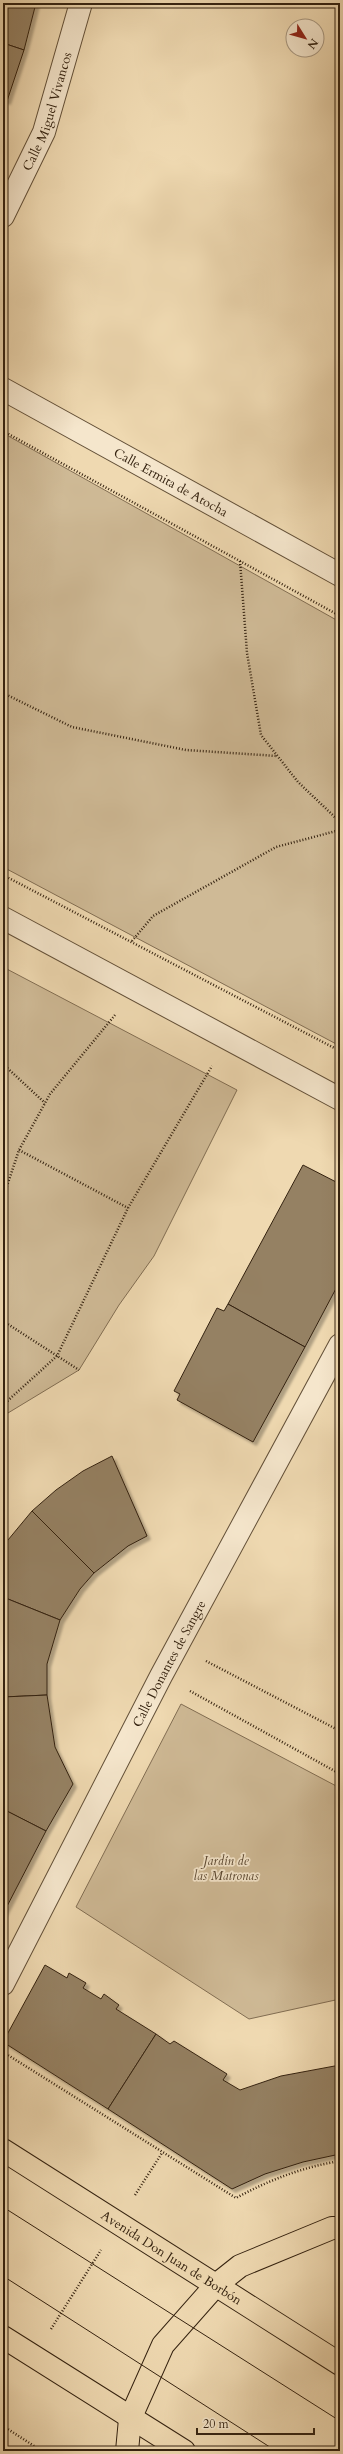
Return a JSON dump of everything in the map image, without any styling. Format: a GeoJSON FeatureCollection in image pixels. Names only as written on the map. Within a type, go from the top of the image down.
{"type":"FeatureCollection","features":[{"type":"Feature","properties":{"kind":"main road","name":"Avenida Don Juan de Borbón"},"geometry":{"type":"LineString","coordinates":[[3,2150],[340,2364]]}},
{"type":"Feature","properties":{"kind":"main road"},"geometry":{"type":"LineString","coordinates":[[127,2451],[130,2419],[163,2345],[216,2285],[240,2266],[332,2228],[340,2228]]}},
{"type":"Feature","properties":{"kind":"main road"},"geometry":{"type":"LineString","coordinates":[[3,2336],[130,2419],[184,2451]]}},
{"type":"Feature","properties":{"kind":"street","name":"Calle Miguel Vivancos"},"geometry":{"type":"LineString","coordinates":[[3,216],[44,132],[81,3]]}},
{"type":"Feature","properties":{"kind":"street","name":"Calle Ermita de Atocha"},"geometry":{"type":"LineString","coordinates":[[3,389],[340,575]]}},
{"type":"Feature","properties":{"kind":"street"},"geometry":{"type":"LineString","coordinates":[[3,918],[340,1099]]}},
{"type":"Feature","properties":{"kind":"street","name":"Calle Donantes de Sangre"},"geometry":{"type":"LineString","coordinates":[[3,1984],[161,1676],[340,1345]]}},
{"type":"Feature","properties":{"kind":"path"},"geometry":{"type":"LineString","coordinates":[[3,431],[340,616]]}},
{"type":"Feature","properties":{"kind":"path"},"geometry":{"type":"LineString","coordinates":[[240,561],[247,653],[261,735],[298,782],[340,822]]}},
{"type":"Feature","properties":{"kind":"path"},"geometry":{"type":"LineString","coordinates":[[3,693],[72,726],[186,750],[278,756]]}},
{"type":"Feature","properties":{"kind":"path"},"geometry":{"type":"LineString","coordinates":[[132,941],[153,916],[276,847],[340,830]]}},
{"type":"Feature","properties":{"kind":"path"},"geometry":{"type":"LineString","coordinates":[[3,875],[132,941],[340,1051]]}},
{"type":"Feature","properties":{"kind":"path"},"geometry":{"type":"LineString","coordinates":[[3,1198],[19,1150],[44,1103],[115,1015]]}},
{"type":"Feature","properties":{"kind":"path"},"geometry":{"type":"LineString","coordinates":[[3,1064],[44,1103]]}},
{"type":"Feature","properties":{"kind":"path"},"geometry":{"type":"LineString","coordinates":[[3,1405],[57,1356],[128,1208],[212,1065]]}},
{"type":"Feature","properties":{"kind":"path"},"geometry":{"type":"LineString","coordinates":[[19,1150],[128,1208]]}},
{"type":"Feature","properties":{"kind":"path"},"geometry":{"type":"LineString","coordinates":[[3,1321],[78,1370]]}},
{"type":"Feature","properties":{"kind":"path"},"geometry":{"type":"LineString","coordinates":[[178,1646],[340,1731]]}},
{"type":"Feature","properties":{"kind":"path"},"geometry":{"type":"LineString","coordinates":[[161,1676],[340,1774]]}},
{"type":"Feature","properties":{"kind":"path"},"geometry":{"type":"LineString","coordinates":[[3,2052],[236,2198],[270,2180],[322,2164],[340,2161]]}},
{"type":"Feature","properties":{"kind":"path"},"geometry":{"type":"LineString","coordinates":[[34,2357],[162,2153]]}},
{"type":"Feature","properties":{"kind":"path"},"geometry":{"type":"LineString","coordinates":[[3,2426],[42,2451]]}},
{"type":"Feature","properties":{"kind":"green space"},"geometry":{"type":"Polygon","coordinates":[[[3,433],[340,622],[340,1046],[3,867],[3,433]]]}},
{"type":"Feature","properties":{"kind":"green space"},"geometry":{"type":"Polygon","coordinates":[[[3,967],[237,1090],[154,1256],[119,1305],[79,1370],[3,1416],[3,967]]]}},
{"type":"Feature","properties":{"kind":"green space","name":"Jardín de las Matronas"},"geometry":{"type":"Polygon","coordinates":[[[181,1704],[340,1788],[340,1999],[249,2019],[76,1907],[181,1704]]]}},
{"type":"Feature","properties":{"kind":"building"},"geometry":{"type":"Polygon","coordinates":[[[3,3],[36,3],[24,50],[3,43],[3,3]]]}},
{"type":"Feature","properties":{"kind":"building"},"geometry":{"type":"Polygon","coordinates":[[[3,43],[24,50],[7,101],[3,100],[3,43]]]}},
{"type":"Feature","properties":{"kind":"building"},"geometry":{"type":"Polygon","coordinates":[[[303,1165],[340,1184],[340,1281],[305,1347],[228,1304],[303,1165]]]}},
{"type":"Feature","properties":{"kind":"building"},"geometry":{"type":"Polygon","coordinates":[[[228,1304],[305,1347],[253,1442],[177,1400],[180,1394],[174,1391],[217,1308],[224,1311],[228,1304]]]}},
{"type":"Feature","properties":{"kind":"building"},"geometry":{"type":"Polygon","coordinates":[[[112,1456],[147,1536],[128,1546],[94,1573],[32,1511],[56,1490],[83,1471],[112,1456]]]}},
{"type":"Feature","properties":{"kind":"building"},"geometry":{"type":"Polygon","coordinates":[[[32,1511],[94,1573],[80,1589],[60,1620],[3,1597],[3,1546],[32,1511]]]}},
{"type":"Feature","properties":{"kind":"building"},"geometry":{"type":"Polygon","coordinates":[[[3,1597],[60,1620],[47,1664],[47,1695],[3,1697],[3,1597]]]}},
{"type":"Feature","properties":{"kind":"building"},"geometry":{"type":"Polygon","coordinates":[[[47,1695],[55,1747],[73,1784],[46,1831],[3,1809],[3,1697],[47,1695]]]}},
{"type":"Feature","properties":{"kind":"building"},"geometry":{"type":"Polygon","coordinates":[[[3,1809],[46,1831],[3,1914],[3,1809]]]}},
{"type":"Feature","properties":{"kind":"building"},"geometry":{"type":"Polygon","coordinates":[[[45,1965],[67,1978],[69,1973],[86,1983],[83,1988],[101,1999],[104,1994],[119,2005],[116,2009],[156,2034],[108,2109],[3,2042],[45,1965]]]}},
{"type":"Feature","properties":{"kind":"building"},"geometry":{"type":"Polygon","coordinates":[[[156,2034],[170,2044],[174,2041],[227,2074],[223,2080],[240,2090],[281,2076],[340,2065],[340,2154],[303,2162],[265,2174],[232,2189],[108,2109],[156,2034]]]}},
{"type":"Feature","properties":{"kind":"tram line"},"geometry":{"type":"LineString","coordinates":[[3,2207],[340,2421]]}},
{"type":"Feature","properties":{"kind":"tram line"},"geometry":{"type":"LineString","coordinates":[[3,2276],[276,2451]]}}]}
